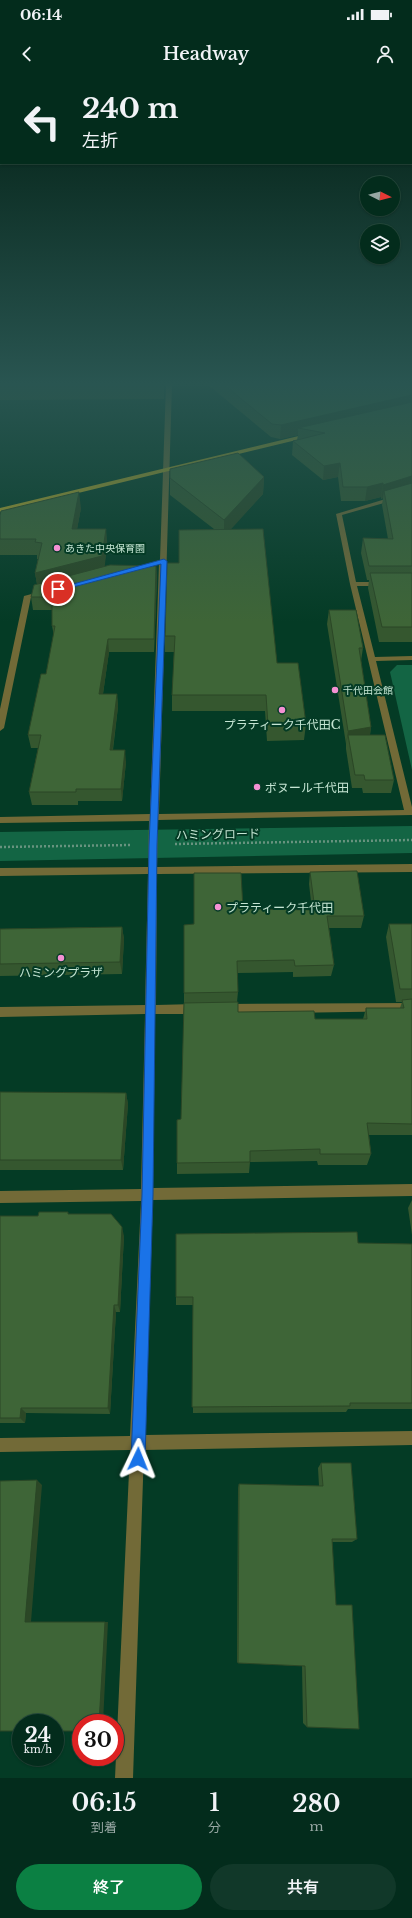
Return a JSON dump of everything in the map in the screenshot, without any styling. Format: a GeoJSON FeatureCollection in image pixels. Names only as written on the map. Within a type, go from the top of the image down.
{"type":"FeatureCollection","features":[{"type":"Feature","properties":{"kind":"main road"},"geometry":{"type":"LineString","coordinates":[[0,510],[191,463]]}},
{"type":"Feature","properties":{"kind":"street"},"geometry":{"type":"LineString","coordinates":[[124,1778],[139,1443],[148,1195],[153,845],[167,463]]}},
{"type":"Feature","properties":{"kind":"street"},"geometry":{"type":"LineString","coordinates":[[0,820],[154,819],[409,813],[372,659],[352,584],[339,514],[412,493]]}},
{"type":"Feature","properties":{"kind":"street"},"geometry":{"type":"LineString","coordinates":[[126,571],[164,561]]}},
{"type":"Feature","properties":{"kind":"street"},"geometry":{"type":"LineString","coordinates":[[352,584],[390,584]]}},
{"type":"Feature","properties":{"kind":"street"},"geometry":{"type":"LineString","coordinates":[[0,728],[28,596],[51,591]]}},
{"type":"Feature","properties":{"kind":"street"},"geometry":{"type":"LineString","coordinates":[[372,659],[412,658]]}},
{"type":"Feature","properties":{"kind":"street"},"geometry":{"type":"LineString","coordinates":[[0,872],[412,868]]}},
{"type":"Feature","properties":{"kind":"street"},"geometry":{"type":"LineString","coordinates":[[0,1012],[126,1009],[151,1011],[412,1007]]}},
{"type":"Feature","properties":{"kind":"street"},"geometry":{"type":"LineString","coordinates":[[0,1197],[412,1190]]}},
{"type":"Feature","properties":{"kind":"street"},"geometry":{"type":"LineString","coordinates":[[0,1445],[139,1443],[177,1440],[412,1438]]}},
{"type":"Feature","properties":{"kind":"path","name":"ハミングロード"},"geometry":{"type":"LineString","coordinates":[[0,847],[412,840]]}},
{"type":"Feature","properties":{"kind":"green space"},"geometry":{"type":"Polygon","coordinates":[[[397,665],[412,665],[412,770],[390,672],[397,665]]]}},
{"type":"Feature","properties":{"kind":"green space"},"geometry":{"type":"Polygon","coordinates":[[[412,826],[412,853],[0,861],[0,832],[412,826]]]}},
{"type":"Feature","properties":{"kind":"building"},"geometry":{"type":"Polygon","coordinates":[[[194,463],[249,463],[264,477],[224,520],[170,478],[170,469],[194,463]]]}},
{"type":"Feature","properties":{"kind":"building"},"geometry":{"type":"Polygon","coordinates":[[[321,463],[339,463],[324,466],[321,463]]]}},
{"type":"Feature","properties":{"kind":"building"},"geometry":{"type":"Polygon","coordinates":[[[340,463],[412,463],[412,476],[383,485],[383,483],[367,487],[343,487],[340,463]]]}},
{"type":"Feature","properties":{"kind":"building"},"geometry":{"type":"Polygon","coordinates":[[[412,483],[412,566],[369,566],[363,538],[393,539],[384,491],[412,483]]]}},
{"type":"Feature","properties":{"kind":"building"},"geometry":{"type":"Polygon","coordinates":[[[79,492],[72,529],[106,529],[102,556],[35,573],[42,543],[35,542],[36,539],[0,539],[1,511],[79,492]]]}},
{"type":"Feature","properties":{"kind":"building"},"geometry":{"type":"Polygon","coordinates":[[[263,529],[277,663],[298,663],[306,724],[268,725],[266,695],[172,695],[175,636],[165,636],[167,563],[179,563],[179,530],[263,529]]]}},
{"type":"Feature","properties":{"kind":"building"},"geometry":{"type":"Polygon","coordinates":[[[110,565],[156,566],[154,639],[108,639],[99,694],[117,694],[110,750],[125,750],[121,789],[76,789],[76,792],[29,792],[41,735],[28,735],[41,674],[46,674],[55,626],[52,626],[52,597],[31,597],[34,585],[110,565]]]}},
{"type":"Feature","properties":{"kind":"building"},"geometry":{"type":"Polygon","coordinates":[[[370,573],[412,573],[412,627],[382,627],[370,573]]]}},
{"type":"Feature","properties":{"kind":"building"},"geometry":{"type":"Polygon","coordinates":[[[329,610],[356,610],[363,648],[359,648],[371,727],[348,731],[329,610]]]}},
{"type":"Feature","properties":{"kind":"building"},"geometry":{"type":"Polygon","coordinates":[[[348,735],[385,735],[394,780],[365,780],[364,775],[355,775],[348,735]]]}},
{"type":"Feature","properties":{"kind":"building"},"geometry":{"type":"Polygon","coordinates":[[[357,871],[364,916],[327,916],[334,965],[295,966],[294,960],[237,961],[238,992],[184,993],[184,925],[194,924],[194,873],[241,873],[243,909],[315,910],[310,872],[357,871]]]}},
{"type":"Feature","properties":{"kind":"building"},"geometry":{"type":"Polygon","coordinates":[[[389,924],[412,924],[412,989],[400,989],[389,924]]]}},
{"type":"Feature","properties":{"kind":"building","name":"ハミングプラザ"},"geometry":{"type":"Polygon","coordinates":[[[122,927],[120,962],[0,964],[0,929],[122,927]]]}},
{"type":"Feature","properties":{"kind":"building"},"geometry":{"type":"Polygon","coordinates":[[[412,999],[412,1124],[367,1123],[371,1154],[320,1154],[320,1149],[250,1151],[250,1162],[177,1163],[177,1120],[181,1119],[184,1003],[238,1002],[238,1012],[314,1011],[315,1019],[367,1019],[366,1008],[404,1008],[402,1000],[412,999]]]}},
{"type":"Feature","properties":{"kind":"building"},"geometry":{"type":"Polygon","coordinates":[[[0,1092],[126,1093],[121,1160],[0,1160],[0,1092]]]}},
{"type":"Feature","properties":{"kind":"building"},"geometry":{"type":"Polygon","coordinates":[[[39,1212],[111,1214],[122,1227],[118,1305],[114,1305],[108,1408],[21,1408],[20,1418],[0,1418],[0,1216],[38,1216],[39,1212]]]}},
{"type":"Feature","properties":{"kind":"building"},"geometry":{"type":"Polygon","coordinates":[[[357,1232],[358,1243],[412,1244],[412,1403],[350,1403],[350,1406],[192,1407],[193,1297],[176,1297],[176,1234],[357,1232]]]}},
{"type":"Feature","properties":{"kind":"building"},"geometry":{"type":"Polygon","coordinates":[[[321,1463],[351,1463],[357,1539],[332,1539],[336,1605],[352,1605],[359,1729],[307,1727],[305,1666],[238,1663],[239,1484],[323,1486],[321,1463]]]}},
{"type":"Feature","properties":{"kind":"building"},"geometry":{"type":"Polygon","coordinates":[[[37,1480],[25,1622],[105,1622],[100,1714],[72,1714],[72,1731],[64,1731],[64,1714],[12,1714],[12,1731],[0,1731],[0,1481],[37,1480]]]}},
{"type":"Feature","properties":{"kind":"place","name":"あきた中央保育園"},"geometry":{"type":"Point","coordinates":[57,548]}},
{"type":"Feature","properties":{"kind":"place","name":"千代田会館"},"geometry":{"type":"Point","coordinates":[335,690]}},
{"type":"Feature","properties":{"kind":"place","name":"プラティーク千代田C"},"geometry":{"type":"Point","coordinates":[282,710]}},
{"type":"Feature","properties":{"kind":"place","name":"ボヌール千代田"},"geometry":{"type":"Point","coordinates":[257,787]}},
{"type":"Feature","properties":{"kind":"place","name":"プラティーク千代田"},"geometry":{"type":"Point","coordinates":[218,907]}},
{"type":"Feature","properties":{"kind":"place","name":"ハミングプラザ"},"geometry":{"type":"Point","coordinates":[61,958]}},
{"type":"Feature","properties":{"kind":"route"},"geometry":{"type":"LineString","coordinates":[[58,589],[164,561],[153,845],[148,1195],[138,1459]]}}]}
